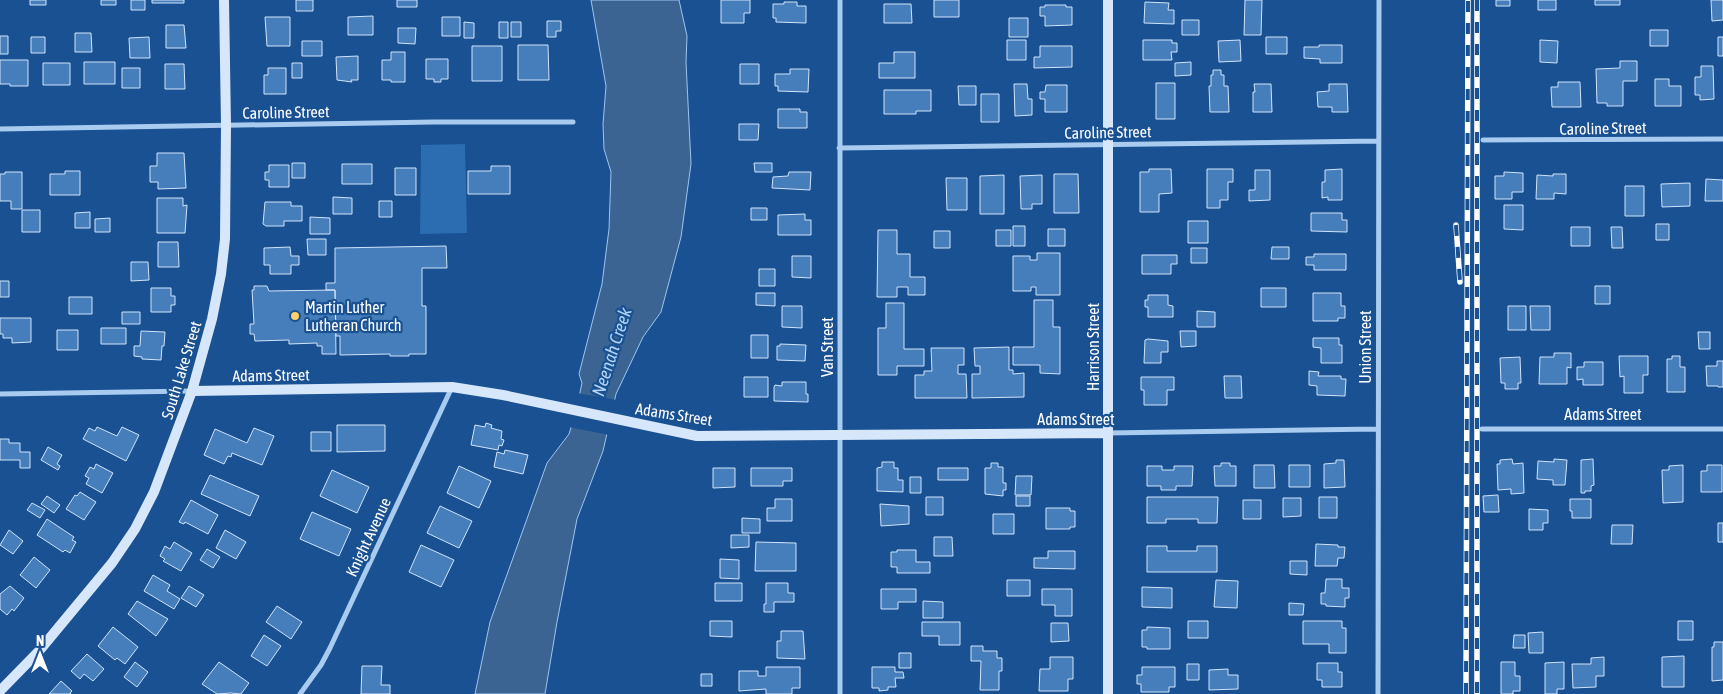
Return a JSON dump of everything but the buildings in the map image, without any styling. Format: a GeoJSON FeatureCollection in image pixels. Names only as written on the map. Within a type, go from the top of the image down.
{"type":"FeatureCollection","features":[{"type":"Feature","properties":{"kind":"street","name":"South Lake Street"},"geometry":{"type":"LineString","coordinates":[[0,691],[39,651],[112,563],[135,529],[154,492],[192,392],[212,319],[221,274],[225,228],[224,0]]}},
{"type":"Feature","properties":{"kind":"street","name":"Van Street"},"geometry":{"type":"LineString","coordinates":[[840,0],[840,694]]}},
{"type":"Feature","properties":{"kind":"street","name":"Harrison Street"},"geometry":{"type":"LineString","coordinates":[[1108,0],[1108,694]]}},
{"type":"Feature","properties":{"kind":"street","name":"Union Street"},"geometry":{"type":"LineString","coordinates":[[1378,0],[1378,694]]}},
{"type":"Feature","properties":{"kind":"street","name":"Caroline Street"},"geometry":{"type":"LineString","coordinates":[[0,129],[573,122]]}},
{"type":"Feature","properties":{"kind":"street","name":"Caroline Street"},"geometry":{"type":"LineString","coordinates":[[1483,140],[1723,139]]}},
{"type":"Feature","properties":{"kind":"street","name":"Caroline Street"},"geometry":{"type":"LineString","coordinates":[[839,148],[1378,141]]}},
{"type":"Feature","properties":{"kind":"street","name":"Adams Street"},"geometry":{"type":"LineString","coordinates":[[0,394],[452,387],[503,395],[697,436],[1377,430]]}},
{"type":"Feature","properties":{"kind":"street","name":"Knight Avenue"},"geometry":{"type":"LineString","coordinates":[[300,694],[321,665],[330,648],[452,387]]}},
{"type":"Feature","properties":{"kind":"street","name":"Adams Street"},"geometry":{"type":"LineString","coordinates":[[1482,430],[1723,429]]}},
{"type":"Feature","properties":{"kind":"shaded area"},"geometry":{"type":"Polygon","coordinates":[[[465,144],[467,233],[420,234],[421,145],[465,144]]]}},
{"type":"Feature","properties":{"kind":"water","name":"Neenah Creek"},"geometry":{"type":"Polygon","coordinates":[[[591,0],[679,0],[687,36],[686,62],[691,164],[681,237],[661,312],[643,337],[616,394],[603,451],[577,519],[545,694],[475,694],[490,622],[547,463],[569,434],[582,383],[579,374],[602,284],[609,229],[611,172],[604,149],[603,124],[606,86],[591,0]]]}},
{"type":"Feature","properties":{"kind":"pier"},"geometry":{"type":"Polygon","coordinates":[[[577,393],[617,400],[609,435],[569,427],[577,393]]]}},
{"type":"Feature","properties":{"kind":"railway"},"geometry":{"type":"LineString","coordinates":[[1466,694],[1468,0]]}},
{"type":"Feature","properties":{"kind":"railway"},"geometry":{"type":"LineString","coordinates":[[1477,0],[1477,694]]}},
{"type":"Feature","properties":{"kind":"railway"},"geometry":{"type":"LineString","coordinates":[[1456,225],[1460,282]]}},
{"type":"Feature","properties":{"kind":"place","name":"Martin Luther Lutheran Church"},"geometry":{"type":"Point","coordinates":[295,316]}}]}
